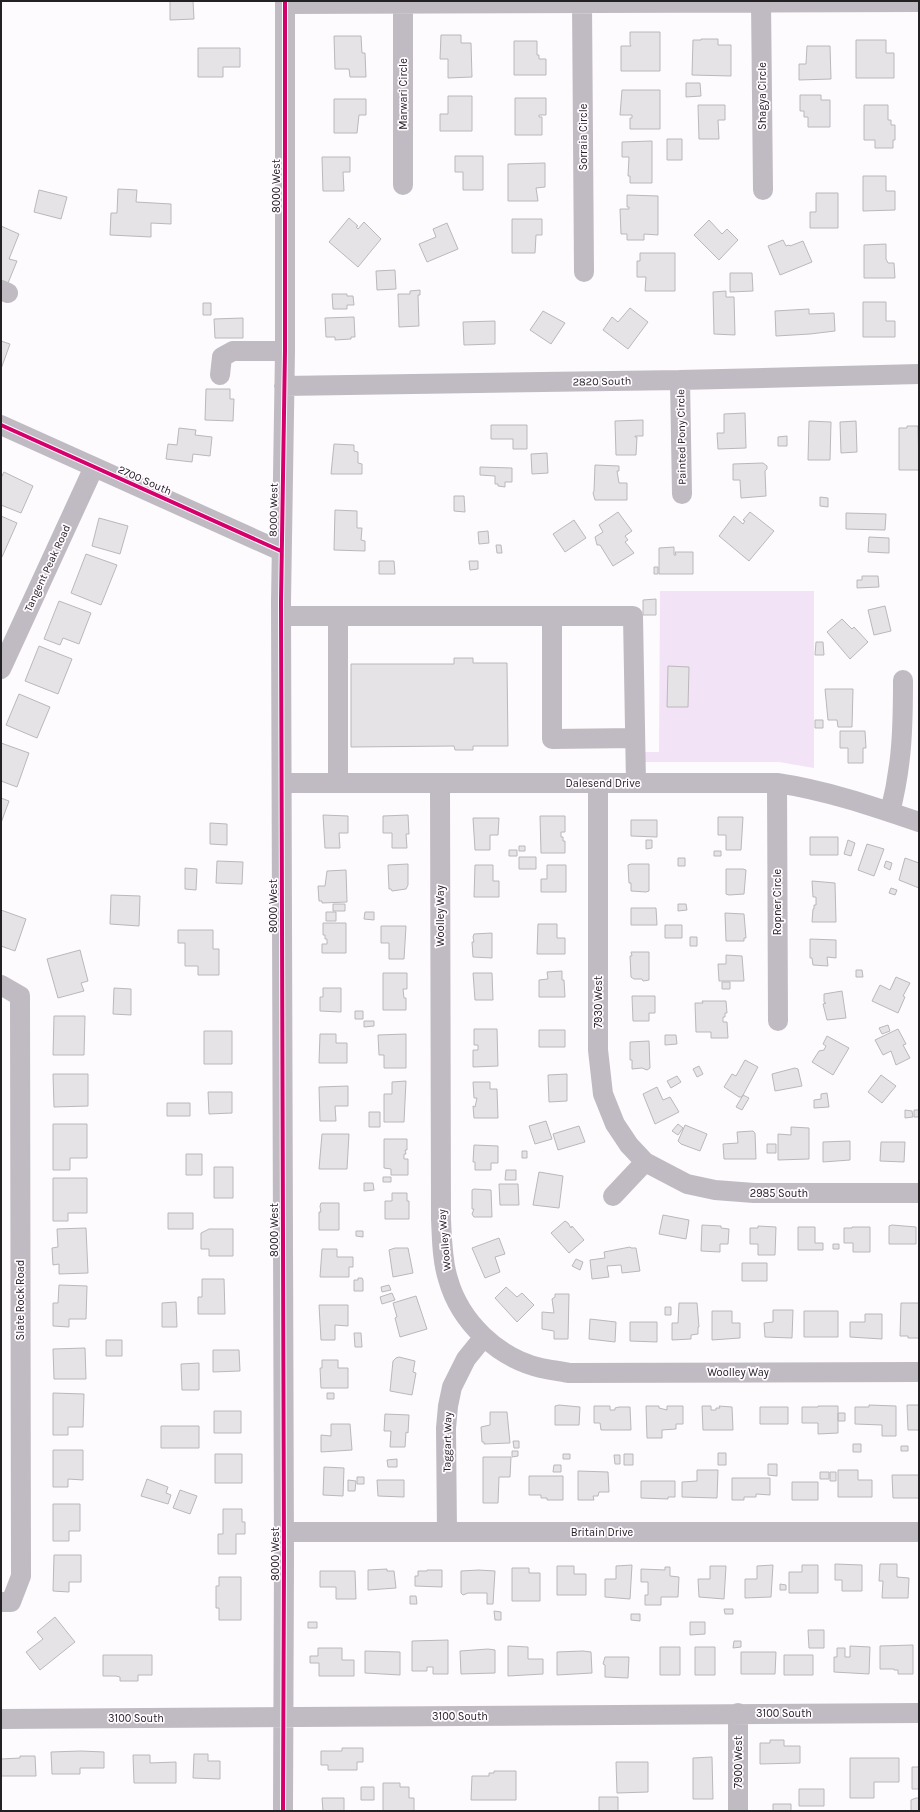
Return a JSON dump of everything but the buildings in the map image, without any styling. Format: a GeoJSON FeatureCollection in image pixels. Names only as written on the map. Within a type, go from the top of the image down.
{"type":"FeatureCollection","features":[{"type":"Feature","properties":{"kind":"street"},"geometry":{"type":"LineString","coordinates":[[285,2],[919,2]]}},
{"type":"Feature","properties":{"kind":"street","name":"8000 West"},"geometry":{"type":"LineString","coordinates":[[283,1811],[284,1532],[281,551],[285,351],[285,2]]}},
{"type":"Feature","properties":{"kind":"street","name":"Shagya Circle"},"geometry":{"type":"LineString","coordinates":[[761,2],[763,190]]}},
{"type":"Feature","properties":{"kind":"street","name":"Marwari Circle"},"geometry":{"type":"LineString","coordinates":[[403,3],[404,185]]}},
{"type":"Feature","properties":{"kind":"street","name":"Sorraia Circle"},"geometry":{"type":"LineString","coordinates":[[582,3],[584,272]]}},
{"type":"Feature","properties":{"kind":"street"},"geometry":{"type":"LineString","coordinates":[[220,375],[222,357],[232,351],[285,351]]}},
{"type":"Feature","properties":{"kind":"street","name":"2820 South"},"geometry":{"type":"LineString","coordinates":[[284,386],[680,380],[919,374]]}},
{"type":"Feature","properties":{"kind":"street","name":"Painted Pony Circle"},"geometry":{"type":"LineString","coordinates":[[680,380],[682,494]]}},
{"type":"Feature","properties":{"kind":"street","name":"2700 South"},"geometry":{"type":"LineString","coordinates":[[1,425],[281,551]]}},
{"type":"Feature","properties":{"kind":"street","name":"Tangent Peak Road"},"geometry":{"type":"LineString","coordinates":[[1,669],[94,467]]}},
{"type":"Feature","properties":{"kind":"street"},"geometry":{"type":"LineString","coordinates":[[281,616],[633,616],[636,783]]}},
{"type":"Feature","properties":{"kind":"street"},"geometry":{"type":"LineString","coordinates":[[338,616],[338,783]]}},
{"type":"Feature","properties":{"kind":"street"},"geometry":{"type":"LineString","coordinates":[[552,616],[552,739],[635,738]]}},
{"type":"Feature","properties":{"kind":"street"},"geometry":{"type":"LineString","coordinates":[[890,812],[898,783],[902,746],[903,680]]}},
{"type":"Feature","properties":{"kind":"street","name":"Dalesend Drive"},"geometry":{"type":"LineString","coordinates":[[282,783],[777,783],[803,787],[919,822]]}},
{"type":"Feature","properties":{"kind":"street","name":"Woolley Way"},"geometry":{"type":"LineString","coordinates":[[440,783],[441,1219],[444,1259],[448,1279],[456,1300],[483,1338],[512,1357],[540,1368],[568,1373],[919,1372]]}},
{"type":"Feature","properties":{"kind":"street","name":"7930 West"},"geometry":{"type":"LineString","coordinates":[[598,783],[598,1050],[603,1094],[615,1124],[629,1145],[645,1162]]}},
{"type":"Feature","properties":{"kind":"street","name":"Ropner Circle"},"geometry":{"type":"LineString","coordinates":[[777,783],[778,1021]]}},
{"type":"Feature","properties":{"kind":"street","name":"Slate Rock Road"},"geometry":{"type":"LineString","coordinates":[[1,985],[20,996],[21,1576],[6,1602]]}},
{"type":"Feature","properties":{"kind":"street"},"geometry":{"type":"LineString","coordinates":[[613,1196],[645,1162]]}},
{"type":"Feature","properties":{"kind":"street","name":"2985 South"},"geometry":{"type":"LineString","coordinates":[[645,1162],[687,1184],[715,1190],[754,1193],[919,1193]]}},
{"type":"Feature","properties":{"kind":"street","name":"Taggart Way"},"geometry":{"type":"LineString","coordinates":[[446,1532],[446,1428],[448,1406],[452,1387],[466,1359],[483,1338]]}},
{"type":"Feature","properties":{"kind":"street","name":"Britain Drive"},"geometry":{"type":"LineString","coordinates":[[284,1532],[919,1532]]}},
{"type":"Feature","properties":{"kind":"street","name":"3100 South"},"geometry":{"type":"LineString","coordinates":[[1,1719],[919,1713]]}},
{"type":"Feature","properties":{"kind":"street","name":"7900 West"},"geometry":{"type":"LineString","coordinates":[[738,1714],[738,1811]]}},
{"type":"Feature","properties":{"kind":"shaded area"},"geometry":{"type":"Polygon","coordinates":[[[660,591],[814,591],[814,768],[779,762],[643,762],[644,752],[659,752],[660,591]]]}},
{"type":"Feature","properties":{"kind":"cycle path"},"geometry":{"type":"LineString","coordinates":[[283,1811],[284,1559],[281,602],[285,351],[285,1]]}},
{"type":"Feature","properties":{"kind":"cycle path"},"geometry":{"type":"LineString","coordinates":[[1,425],[281,551]]}}]}
